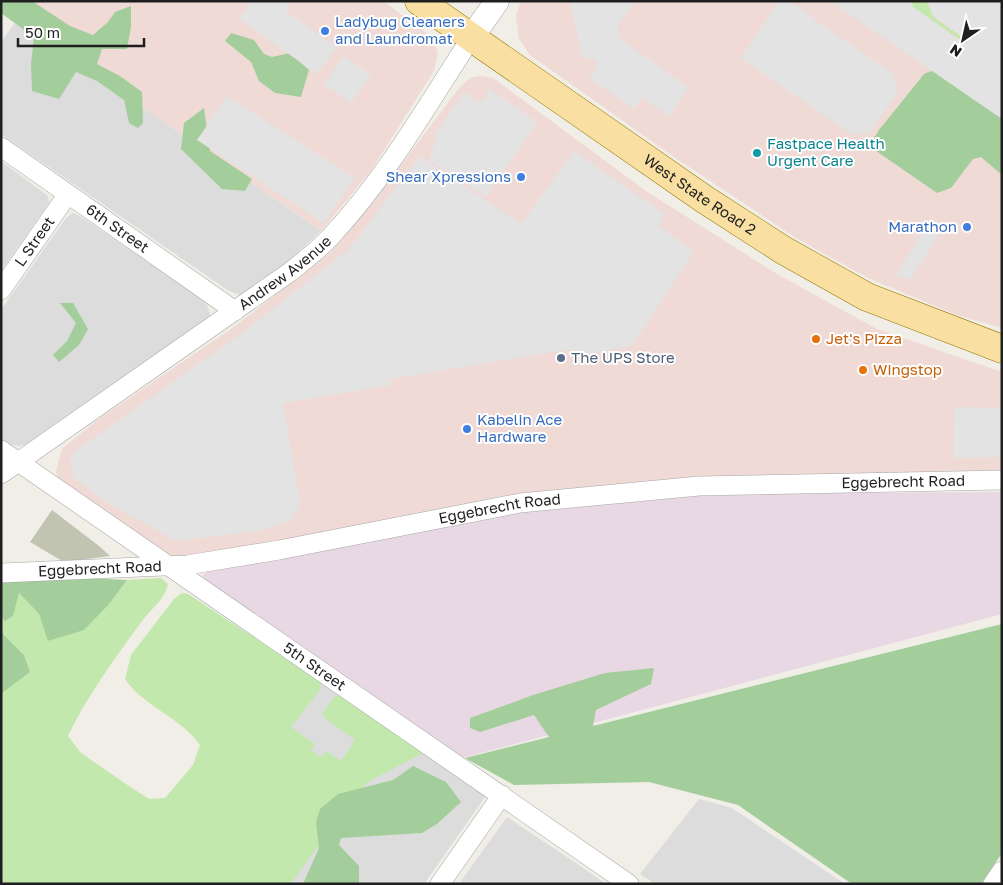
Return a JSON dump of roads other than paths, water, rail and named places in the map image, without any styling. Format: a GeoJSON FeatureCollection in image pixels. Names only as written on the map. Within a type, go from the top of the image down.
{"type":"FeatureCollection","features":[{"type":"Feature","properties":{"kind":"main road","name":"West State Road 2"},"geometry":{"type":"LineString","coordinates":[[419,1],[704,200],[817,270],[867,297],[1002,349]]}},
{"type":"Feature","properties":{"kind":"street","name":"Andrew Avenue"},"geometry":{"type":"LineString","coordinates":[[1,474],[21,463],[290,272],[332,236],[386,168],[497,1]]}},
{"type":"Feature","properties":{"kind":"street","name":"6th Street"},"geometry":{"type":"LineString","coordinates":[[1,147],[235,311]]}},
{"type":"Feature","properties":{"kind":"street","name":"L Street"},"geometry":{"type":"LineString","coordinates":[[1,290],[68,194]]}},
{"type":"Feature","properties":{"kind":"street","name":"5th Street"},"geometry":{"type":"LineString","coordinates":[[1,450],[166,566],[629,884]]}},
{"type":"Feature","properties":{"kind":"street","name":"Eggebrecht Road"},"geometry":{"type":"LineString","coordinates":[[1,573],[187,565],[279,550],[520,503],[699,486],[1002,480]]}},
{"type":"Feature","properties":{"kind":"street"},"geometry":{"type":"LineString","coordinates":[[440,884],[502,795]]}},
{"type":"Feature","properties":{"kind":"street"},"geometry":{"type":"LineString","coordinates":[[993,884],[1002,871]]}},
{"type":"Feature","properties":{"kind":"place","name":"Ladybug Cleaners and Laundromat"},"geometry":{"type":"Point","coordinates":[325,31]}},
{"type":"Feature","properties":{"kind":"place","name":"Fastpace Health Urgent Care"},"geometry":{"type":"Point","coordinates":[757,153]}},
{"type":"Feature","properties":{"kind":"place","name":"Shear Xpressions"},"geometry":{"type":"Point","coordinates":[521,177]}},
{"type":"Feature","properties":{"kind":"place","name":"Marathon"},"geometry":{"type":"Point","coordinates":[967,227]}},
{"type":"Feature","properties":{"kind":"place","name":"Jet's Pizza"},"geometry":{"type":"Point","coordinates":[816,339]}},
{"type":"Feature","properties":{"kind":"place","name":"The UPS Store"},"geometry":{"type":"Point","coordinates":[561,358]}},
{"type":"Feature","properties":{"kind":"place","name":"Wingstop"},"geometry":{"type":"Point","coordinates":[863,370]}},
{"type":"Feature","properties":{"kind":"place","name":"Kabelin Ace Hardware"},"geometry":{"type":"Point","coordinates":[467,429]}}]}
